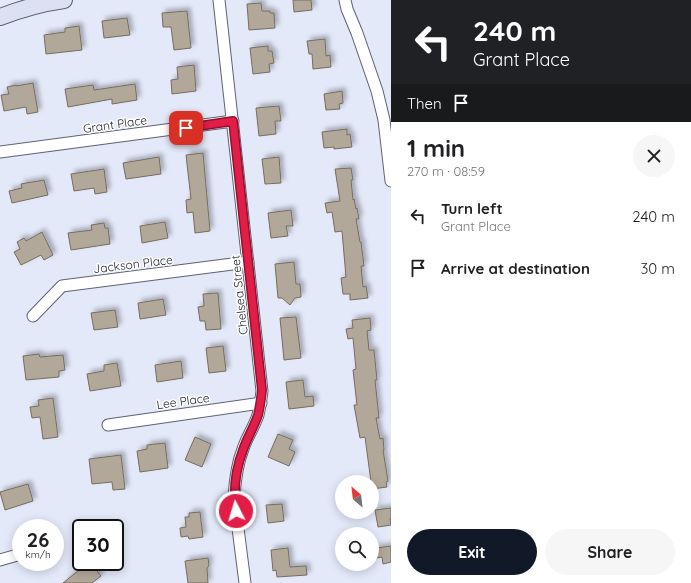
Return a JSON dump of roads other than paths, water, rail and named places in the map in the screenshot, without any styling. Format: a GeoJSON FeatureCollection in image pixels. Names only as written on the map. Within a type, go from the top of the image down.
{"type":"FeatureCollection","features":[{"type":"Feature","properties":{"kind":"street"},"geometry":{"type":"LineString","coordinates":[[0,17],[39,4],[64,0]]}},
{"type":"Feature","properties":{"kind":"street","name":"Chelsea Street"},"geometry":{"type":"LineString","coordinates":[[219,0],[262,390],[258,416],[243,449],[237,469],[234,489],[245,583]]}},
{"type":"Feature","properties":{"kind":"street"},"geometry":{"type":"LineString","coordinates":[[345,0],[377,91],[384,120],[391,181]]}},
{"type":"Feature","properties":{"kind":"street","name":"Grant Place"},"geometry":{"type":"LineString","coordinates":[[0,152],[233,121]]}},
{"type":"Feature","properties":{"kind":"street","name":"Jackson Place"},"geometry":{"type":"LineString","coordinates":[[33,316],[62,286],[248,262]]}},
{"type":"Feature","properties":{"kind":"street","name":"Lee Place"},"geometry":{"type":"LineString","coordinates":[[108,425],[261,403]]}},
{"type":"Feature","properties":{"kind":"street"},"geometry":{"type":"LineString","coordinates":[[0,560],[12,557]]}}]}
